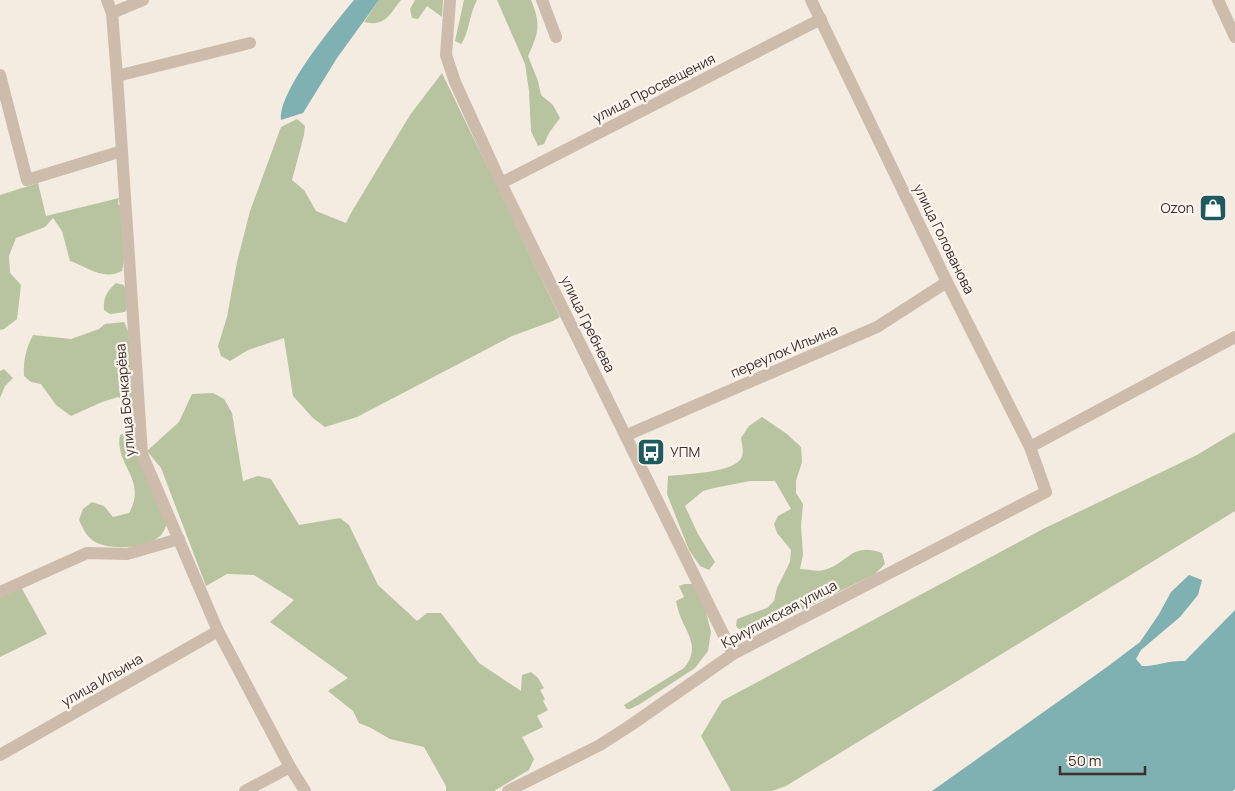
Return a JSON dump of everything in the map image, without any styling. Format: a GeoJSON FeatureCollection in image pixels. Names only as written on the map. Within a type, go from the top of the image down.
{"type":"FeatureCollection","features":[{"type":"Feature","properties":{"kind":"street","name":"улица Бочкарёва"},"geometry":{"type":"LineString","coordinates":[[107,0],[112,13],[117,76],[142,454],[218,631],[290,767],[305,791]]}},
{"type":"Feature","properties":{"kind":"street"},"geometry":{"type":"LineString","coordinates":[[112,13],[143,0]]}},
{"type":"Feature","properties":{"kind":"street","name":"улица Гребнева"},"geometry":{"type":"LineString","coordinates":[[450,0],[446,55],[455,82],[501,184],[733,654]]}},
{"type":"Feature","properties":{"kind":"street"},"geometry":{"type":"LineString","coordinates":[[542,0],[556,37]]}},
{"type":"Feature","properties":{"kind":"street","name":"улица Голованова"},"geometry":{"type":"LineString","coordinates":[[811,0],[947,282],[1030,447],[1046,492]]}},
{"type":"Feature","properties":{"kind":"street"},"geometry":{"type":"LineString","coordinates":[[1218,0],[1235,37]]}},
{"type":"Feature","properties":{"kind":"street","name":"улица Просвещения"},"geometry":{"type":"LineString","coordinates":[[501,184],[821,19]]}},
{"type":"Feature","properties":{"kind":"street"},"geometry":{"type":"LineString","coordinates":[[117,76],[250,43]]}},
{"type":"Feature","properties":{"kind":"street"},"geometry":{"type":"LineString","coordinates":[[0,75],[27,180],[122,151]]}},
{"type":"Feature","properties":{"kind":"street","name":"переулок Ильина"},"geometry":{"type":"LineString","coordinates":[[627,436],[877,327],[947,282]]}},
{"type":"Feature","properties":{"kind":"street"},"geometry":{"type":"LineString","coordinates":[[1030,447],[1235,337]]}},
{"type":"Feature","properties":{"kind":"street","name":"Криулинская улица"},"geometry":{"type":"LineString","coordinates":[[508,791],[600,745],[733,654],[1046,492]]}},
{"type":"Feature","properties":{"kind":"street"},"geometry":{"type":"LineString","coordinates":[[0,592],[87,553],[127,554],[178,539]]}},
{"type":"Feature","properties":{"kind":"street","name":"улица Ильина"},"geometry":{"type":"LineString","coordinates":[[0,755],[218,631]]}},
{"type":"Feature","properties":{"kind":"street"},"geometry":{"type":"LineString","coordinates":[[245,791],[290,767]]}},
{"type":"Feature","properties":{"kind":"green space"},"geometry":{"type":"Polygon","coordinates":[[[379,0],[401,0],[390,15],[382,21],[377,23],[364,22],[379,0]]]}},
{"type":"Feature","properties":{"kind":"green space"},"geometry":{"type":"Polygon","coordinates":[[[415,0],[443,0],[442,17],[427,6],[418,19],[412,18],[410,9],[415,0]]]}},
{"type":"Feature","properties":{"kind":"green space"},"geometry":{"type":"Polygon","coordinates":[[[464,0],[477,0],[466,35],[461,44],[455,41],[464,0]]]}},
{"type":"Feature","properties":{"kind":"green space"},"geometry":{"type":"Polygon","coordinates":[[[497,0],[531,0],[536,15],[537,28],[535,40],[528,56],[538,81],[541,95],[553,105],[560,118],[549,133],[544,144],[538,146],[531,131],[529,91],[525,64],[497,0]]]}},
{"type":"Feature","properties":{"kind":"green space"},"geometry":{"type":"Polygon","coordinates":[[[442,73],[560,317],[512,336],[357,417],[325,427],[313,418],[293,396],[284,338],[248,350],[230,361],[221,356],[218,346],[227,317],[237,262],[250,211],[281,127],[297,119],[305,126],[292,180],[304,190],[316,211],[346,223],[410,115],[442,73]]]}},
{"type":"Feature","properties":{"kind":"green space"},"geometry":{"type":"Polygon","coordinates":[[[38,183],[46,216],[119,198],[124,260],[122,271],[115,274],[102,274],[70,261],[62,231],[53,218],[45,227],[16,238],[9,256],[10,273],[21,285],[17,319],[0,330],[0,195],[38,183]]]}},
{"type":"Feature","properties":{"kind":"green space"},"geometry":{"type":"Polygon","coordinates":[[[116,283],[124,285],[127,293],[128,308],[125,312],[110,314],[104,310],[104,301],[108,292],[116,283]]]}},
{"type":"Feature","properties":{"kind":"green space"},"geometry":{"type":"Polygon","coordinates":[[[124,322],[128,331],[136,410],[131,415],[123,400],[118,397],[71,416],[56,405],[41,384],[31,382],[24,376],[28,345],[33,335],[71,339],[99,329],[105,324],[124,322]]]}},
{"type":"Feature","properties":{"kind":"green space"},"geometry":{"type":"Polygon","coordinates":[[[4,369],[13,378],[5,386],[0,398],[0,371],[4,369]]]}},
{"type":"Feature","properties":{"kind":"green space"},"geometry":{"type":"Polygon","coordinates":[[[213,393],[224,399],[232,413],[243,481],[258,476],[271,479],[299,525],[340,518],[349,525],[378,585],[417,621],[427,613],[441,613],[479,663],[521,691],[522,675],[531,672],[538,678],[544,688],[540,690],[548,710],[537,716],[543,727],[522,737],[534,759],[529,770],[494,791],[446,791],[446,786],[424,747],[390,739],[359,723],[353,711],[328,691],[348,678],[270,622],[294,600],[254,575],[227,574],[206,586],[161,468],[147,451],[179,422],[192,394],[213,393]]]}},
{"type":"Feature","properties":{"kind":"green space"},"geometry":{"type":"Polygon","coordinates":[[[762,417],[787,434],[801,447],[802,462],[796,481],[796,493],[803,504],[801,526],[803,555],[800,569],[824,570],[863,550],[882,553],[885,564],[875,574],[757,632],[742,632],[736,626],[737,619],[767,608],[774,601],[777,588],[790,562],[791,550],[777,533],[774,524],[778,516],[791,509],[775,481],[750,481],[703,491],[685,506],[698,534],[715,562],[709,570],[700,566],[689,550],[667,494],[668,476],[717,470],[734,464],[740,460],[742,455],[741,438],[749,426],[762,417]]]}},
{"type":"Feature","properties":{"kind":"green space"},"geometry":{"type":"Polygon","coordinates":[[[133,430],[138,438],[167,524],[159,537],[144,544],[116,547],[99,544],[86,533],[79,520],[83,509],[92,502],[104,506],[113,517],[129,513],[134,501],[135,491],[119,445],[120,435],[133,430]]]}},
{"type":"Feature","properties":{"kind":"green space"},"geometry":{"type":"Polygon","coordinates":[[[1235,432],[1235,511],[786,786],[772,791],[731,791],[701,736],[722,701],[1043,529],[1197,455],[1235,432]]]}},
{"type":"Feature","properties":{"kind":"green space"},"geometry":{"type":"Polygon","coordinates":[[[693,584],[705,608],[711,632],[708,651],[695,668],[640,704],[627,709],[624,705],[684,668],[689,660],[692,645],[680,617],[676,601],[684,597],[679,586],[693,584]]]}},
{"type":"Feature","properties":{"kind":"green space"},"geometry":{"type":"Polygon","coordinates":[[[21,587],[47,634],[0,657],[0,597],[21,587]]]}},
{"type":"Feature","properties":{"kind":"water"},"geometry":{"type":"Polygon","coordinates":[[[354,0],[379,0],[337,58],[303,113],[281,120],[282,107],[298,75],[322,40],[354,0]]]}},
{"type":"Feature","properties":{"kind":"water"},"geometry":{"type":"Polygon","coordinates":[[[1189,575],[1202,580],[1198,595],[1180,617],[1141,650],[1136,659],[1142,666],[1185,661],[1235,610],[1235,789],[1233,791],[932,791],[1140,642],[1171,592],[1189,575]]]}},
{"type":"Feature","properties":{"kind":"place","name":"Ozon"},"geometry":{"type":"Point","coordinates":[1213,208]}},
{"type":"Feature","properties":{"kind":"place","name":"УПМ"},"geometry":{"type":"Point","coordinates":[651,452]}}]}
